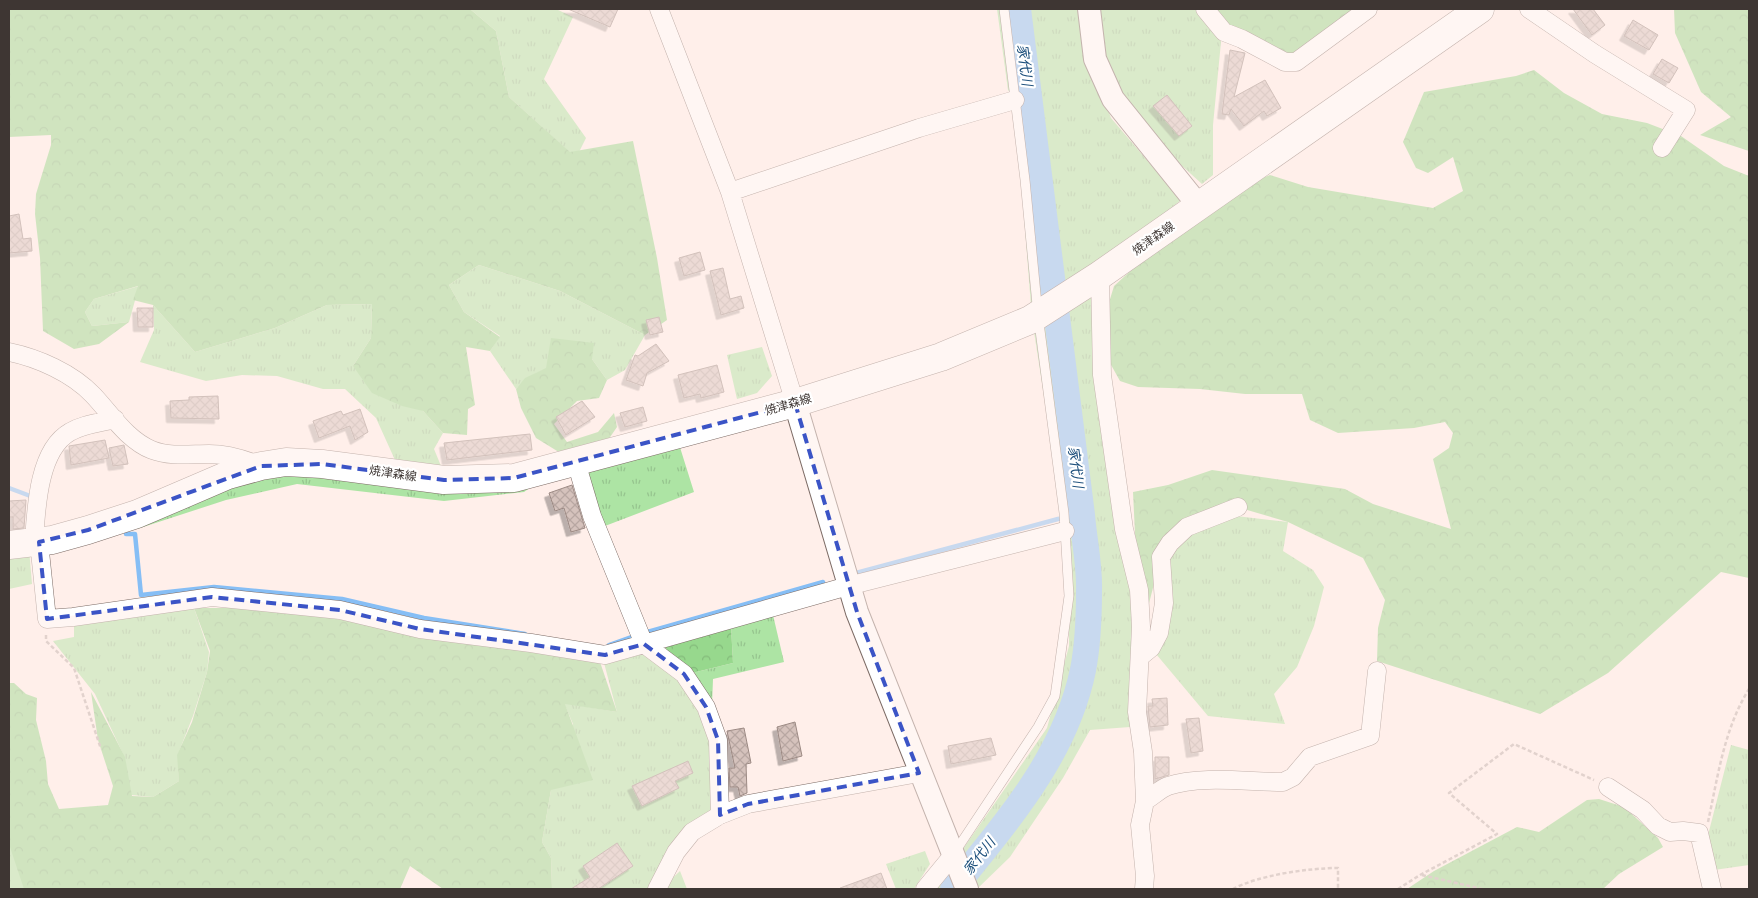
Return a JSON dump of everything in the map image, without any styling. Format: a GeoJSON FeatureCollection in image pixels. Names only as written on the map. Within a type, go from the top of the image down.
{"type":"FeatureCollection","features":[{"type":"Feature","properties":{"kind":"main road","name":"焼津森線"},"geometry":{"type":"LineString","coordinates":[[27,543],[96,528],[137,514],[228,475],[261,466],[286,462],[322,464],[444,480],[514,478],[795,403],[941,357],[1034,317],[1100,275],[1480,9]]}},
{"type":"Feature","properties":{"kind":"street"},"geometry":{"type":"LineString","coordinates":[[659,9],[730,192],[795,403],[848,586],[919,773],[967,889]]}},
{"type":"Feature","properties":{"kind":"street"},"geometry":{"type":"LineString","coordinates":[[1089,9],[1095,59],[1112,99],[1199,206]]}},
{"type":"Feature","properties":{"kind":"street"},"geometry":{"type":"LineString","coordinates":[[1205,9],[1224,32],[1242,39],[1285,62],[1296,62],[1368,9]]}},
{"type":"Feature","properties":{"kind":"street"},"geometry":{"type":"LineString","coordinates":[[1529,9],[1594,54],[1686,110],[1662,148]]}},
{"type":"Feature","properties":{"kind":"street"},"geometry":{"type":"LineString","coordinates":[[730,192],[919,128],[1015,100]]}},
{"type":"Feature","properties":{"kind":"street"},"geometry":{"type":"LineString","coordinates":[[1100,275],[1102,375],[1124,529],[1139,590],[1140,657],[1136,712],[1143,752],[1145,802],[1140,825],[1145,876],[1144,889]]}},
{"type":"Feature","properties":{"kind":"street"},"geometry":{"type":"LineString","coordinates":[[9,352],[29,356],[59,371],[91,393],[130,436],[152,450],[175,455],[212,454],[240,457],[261,466]]}},
{"type":"Feature","properties":{"kind":"street"},"geometry":{"type":"LineString","coordinates":[[115,419],[80,427],[68,433],[59,442],[47,463],[37,494],[27,543],[47,619],[212,597],[340,610],[420,629],[531,643],[605,655],[643,642],[1065,527]]}},
{"type":"Feature","properties":{"kind":"street"},"geometry":{"type":"LineString","coordinates":[[576,462],[592,516],[643,642],[684,674],[706,707],[718,740],[720,815]]}},
{"type":"Feature","properties":{"kind":"street"},"geometry":{"type":"LineString","coordinates":[[1140,657],[1152,648],[1159,633],[1164,603],[1161,557],[1170,543],[1186,527],[1238,507]]}},
{"type":"Feature","properties":{"kind":"street"},"geometry":{"type":"LineString","coordinates":[[1145,802],[1166,787],[1179,783],[1206,781],[1284,782],[1293,777],[1310,757],[1370,736],[1377,671]]}},
{"type":"Feature","properties":{"kind":"street"},"geometry":{"type":"LineString","coordinates":[[657,889],[676,852],[692,832],[720,815],[748,804],[919,773]]}},
{"type":"Feature","properties":{"kind":"street"},"geometry":{"type":"LineString","coordinates":[[1608,786],[1643,810],[1658,826],[1670,832],[1683,830],[1699,833],[1712,889]]}},
{"type":"Feature","properties":{"kind":"street"},"geometry":{"type":"LineString","coordinates":[[925,889],[956,861]]}},
{"type":"Feature","properties":{"kind":"lane"},"geometry":{"type":"LineString","coordinates":[[956,861],[1056,696],[1069,596],[1064,513],[1034,317],[1026,180],[1004,9]]}},
{"type":"Feature","properties":{"kind":"path"},"geometry":{"type":"LineString","coordinates":[[47,619],[46,641],[74,668],[101,749]]}},
{"type":"Feature","properties":{"kind":"path"},"geometry":{"type":"LineString","coordinates":[[1707,826],[1728,732],[1739,705],[1749,689]]}},
{"type":"Feature","properties":{"kind":"path"},"geometry":{"type":"LineString","coordinates":[[1398,889],[1420,874],[1497,834],[1449,793],[1514,744],[1608,786]]}},
{"type":"Feature","properties":{"kind":"path"},"geometry":{"type":"LineString","coordinates":[[1233,889],[1242,884],[1323,868],[1338,868],[1338,889]]}},
{"type":"Feature","properties":{"kind":"path"},"geometry":{"type":"LineString","coordinates":[[1420,874],[1482,889]]}},
{"type":"Feature","properties":{"kind":"highlighted area"},"geometry":{"type":"Polygon","coordinates":[[[795,403],[857,612],[919,773],[748,804],[720,815],[718,740],[706,707],[684,674],[644,644],[605,655],[420,629],[340,610],[212,597],[47,619],[39,542],[88,530],[261,466],[322,464],[444,480],[514,478],[795,403]]]}},
{"type":"Feature","properties":{"kind":"green space"},"geometry":{"type":"Polygon","coordinates":[[[9,9],[470,9],[496,31],[509,97],[570,152],[633,141],[657,258],[667,320],[645,335],[560,291],[479,265],[449,285],[464,312],[500,337],[490,351],[466,347],[475,405],[468,409],[467,435],[443,433],[423,411],[402,406],[372,393],[353,366],[371,338],[372,304],[327,305],[275,328],[195,352],[153,305],[133,300],[138,286],[94,299],[85,312],[92,326],[129,322],[99,344],[74,349],[43,331],[40,258],[35,214],[36,194],[51,145],[51,135],[9,137],[9,9]]]}},
{"type":"Feature","properties":{"kind":"green space"},"geometry":{"type":"Polygon","coordinates":[[[470,9],[556,9],[573,17],[544,79],[586,138],[576,158],[509,97],[496,31],[470,9]]]}},
{"type":"Feature","properties":{"kind":"green space"},"geometry":{"type":"Polygon","coordinates":[[[997,9],[1082,9],[1090,61],[1111,118],[1181,200],[1096,271],[1102,366],[1140,607],[1130,727],[1090,730],[1063,778],[1010,857],[977,889],[935,889],[1047,728],[1069,646],[1069,564],[1032,319],[1015,100],[1008,90],[997,9]]]}},
{"type":"Feature","properties":{"kind":"green space"},"geometry":{"type":"Polygon","coordinates":[[[1089,9],[1205,9],[1218,26],[1221,42],[1213,125],[1213,175],[1202,184],[1170,155],[1117,96],[1089,9]]]}},
{"type":"Feature","properties":{"kind":"green space"},"geometry":{"type":"Polygon","coordinates":[[[1209,9],[1360,9],[1296,56],[1218,26],[1209,9]]]}},
{"type":"Feature","properties":{"kind":"green space"},"geometry":{"type":"Polygon","coordinates":[[[1674,9],[1749,9],[1749,151],[1700,135],[1731,117],[1701,92],[1675,33],[1674,9]]]}},
{"type":"Feature","properties":{"kind":"green space"},"geometry":{"type":"Polygon","coordinates":[[[1534,70],[1564,93],[1602,114],[1647,123],[1681,136],[1724,166],[1749,176],[1749,578],[1721,572],[1608,673],[1540,714],[1377,661],[1378,628],[1385,600],[1363,558],[1288,522],[1237,507],[1205,511],[1161,557],[1140,638],[1133,492],[1168,485],[1212,470],[1345,489],[1373,504],[1451,529],[1433,459],[1449,448],[1453,433],[1445,422],[1414,428],[1338,433],[1310,420],[1302,394],[1245,394],[1200,389],[1138,387],[1120,381],[1110,363],[1101,329],[1114,286],[1209,199],[1270,175],[1308,187],[1433,208],[1463,191],[1453,157],[1428,173],[1416,168],[1403,142],[1424,92],[1516,76],[1534,70]]]}},
{"type":"Feature","properties":{"kind":"green space"},"geometry":{"type":"Polygon","coordinates":[[[479,265],[560,291],[645,335],[625,370],[607,380],[592,359],[541,371],[532,375],[516,389],[490,351],[500,336],[464,312],[449,285],[479,265]]]}},
{"type":"Feature","properties":{"kind":"green space"},"geometry":{"type":"Polygon","coordinates":[[[139,286],[129,322],[92,326],[85,312],[94,299],[139,286]]]}},
{"type":"Feature","properties":{"kind":"green space"},"geometry":{"type":"Polygon","coordinates":[[[372,304],[371,338],[353,366],[423,411],[443,433],[434,449],[441,466],[395,460],[376,418],[345,389],[323,389],[277,376],[242,375],[206,381],[140,362],[154,330],[153,305],[195,352],[275,328],[327,305],[372,304]]]}},
{"type":"Feature","properties":{"kind":"green space"},"geometry":{"type":"Polygon","coordinates":[[[551,338],[594,343],[592,359],[607,380],[599,398],[577,401],[554,424],[567,442],[598,432],[614,413],[617,427],[606,443],[562,454],[536,438],[521,408],[516,389],[525,378],[546,368],[551,338]]]}},
{"type":"Feature","properties":{"kind":"green space"},"geometry":{"type":"Polygon","coordinates":[[[762,347],[772,376],[757,393],[737,399],[727,355],[762,347]]]}},
{"type":"Feature","properties":{"kind":"green space"},"geometry":{"type":"Polygon","coordinates":[[[678,441],[694,492],[605,526],[582,469],[678,441]]]}},
{"type":"Feature","properties":{"kind":"green space"},"geometry":{"type":"Polygon","coordinates":[[[284,471],[538,482],[524,492],[444,501],[297,484],[226,500],[137,529],[122,526],[237,479],[284,471]]]}},
{"type":"Feature","properties":{"kind":"green space"},"geometry":{"type":"Polygon","coordinates":[[[1236,516],[1288,522],[1283,551],[1313,570],[1324,587],[1314,626],[1297,667],[1274,694],[1285,724],[1208,716],[1151,648],[1161,557],[1187,527],[1236,516]]]}},
{"type":"Feature","properties":{"kind":"green space"},"geometry":{"type":"Polygon","coordinates":[[[29,549],[32,584],[9,589],[9,552],[29,549]]]}},
{"type":"Feature","properties":{"kind":"green space"},"geometry":{"type":"Polygon","coordinates":[[[194,608],[209,652],[207,672],[178,754],[179,781],[153,797],[131,795],[123,754],[95,694],[53,641],[74,637],[74,624],[194,608]]]}},
{"type":"Feature","properties":{"kind":"green space"},"geometry":{"type":"Polygon","coordinates":[[[194,608],[264,608],[599,659],[617,712],[565,704],[593,780],[551,790],[542,842],[551,858],[552,889],[443,889],[410,866],[400,889],[24,889],[9,844],[9,683],[14,683],[26,694],[37,698],[36,720],[46,761],[48,784],[59,809],[108,805],[113,786],[98,740],[91,692],[125,757],[132,796],[153,797],[179,781],[177,755],[192,722],[207,672],[210,651],[194,608]]]}},
{"type":"Feature","properties":{"kind":"green space"},"geometry":{"type":"Polygon","coordinates":[[[773,615],[784,662],[713,679],[712,705],[692,673],[733,663],[731,626],[773,615]]]}},
{"type":"Feature","properties":{"kind":"green space"},"geometry":{"type":"Polygon","coordinates":[[[731,626],[733,663],[692,673],[669,653],[663,644],[731,626]]]}},
{"type":"Feature","properties":{"kind":"green space"},"geometry":{"type":"Polygon","coordinates":[[[642,651],[687,678],[708,713],[720,811],[656,889],[552,889],[551,858],[542,842],[551,790],[573,724],[564,703],[617,712],[603,659],[642,651]]]}},
{"type":"Feature","properties":{"kind":"green space"},"geometry":{"type":"Polygon","coordinates":[[[1731,745],[1749,750],[1749,865],[1714,870],[1706,843],[1731,745]]]}},
{"type":"Feature","properties":{"kind":"green space"},"geometry":{"type":"Polygon","coordinates":[[[1599,799],[1624,807],[1658,838],[1663,847],[1619,874],[1603,889],[1407,889],[1434,871],[1517,827],[1539,832],[1587,800],[1599,799]]]}},
{"type":"Feature","properties":{"kind":"green space"},"geometry":{"type":"Polygon","coordinates":[[[9,841],[100,889],[9,889],[9,841]]]}},
{"type":"Feature","properties":{"kind":"green space"},"geometry":{"type":"Polygon","coordinates":[[[925,851],[930,864],[914,889],[896,889],[886,864],[925,851]]]}},
{"type":"Feature","properties":{"kind":"green space"},"geometry":{"type":"Polygon","coordinates":[[[680,871],[687,889],[661,889],[662,888],[680,871]]]}},
{"type":"Feature","properties":{"kind":"building"},"geometry":{"type":"Polygon","coordinates":[[[568,9],[618,9],[610,27],[568,9]]]}},
{"type":"Feature","properties":{"kind":"building"},"geometry":{"type":"Polygon","coordinates":[[[1573,9],[1593,9],[1605,25],[1592,35],[1573,9]]]}},
{"type":"Feature","properties":{"kind":"building"},"geometry":{"type":"Polygon","coordinates":[[[1633,20],[1658,35],[1649,50],[1624,36],[1633,20]]]}},
{"type":"Feature","properties":{"kind":"building"},"geometry":{"type":"Polygon","coordinates":[[[1230,50],[1245,53],[1234,97],[1265,80],[1281,108],[1267,116],[1264,111],[1244,126],[1231,109],[1229,115],[1222,114],[1230,50]]]}},
{"type":"Feature","properties":{"kind":"building"},"geometry":{"type":"Polygon","coordinates":[[[1662,59],[1678,68],[1669,83],[1653,74],[1662,59]]]}},
{"type":"Feature","properties":{"kind":"building"},"geometry":{"type":"Polygon","coordinates":[[[1167,95],[1192,126],[1179,136],[1153,106],[1167,95]]]}},
{"type":"Feature","properties":{"kind":"building"},"geometry":{"type":"Polygon","coordinates":[[[19,214],[23,239],[31,238],[32,251],[9,253],[9,216],[19,214]]]}},
{"type":"Feature","properties":{"kind":"building"},"geometry":{"type":"Polygon","coordinates":[[[700,252],[705,270],[684,276],[679,258],[700,252]]]}},
{"type":"Feature","properties":{"kind":"building"},"geometry":{"type":"Polygon","coordinates":[[[723,268],[730,299],[741,296],[744,308],[721,315],[710,271],[723,268]]]}},
{"type":"Feature","properties":{"kind":"building"},"geometry":{"type":"Polygon","coordinates":[[[137,308],[153,308],[153,327],[138,327],[137,308]]]}},
{"type":"Feature","properties":{"kind":"building"},"geometry":{"type":"Polygon","coordinates":[[[659,317],[663,332],[650,335],[646,320],[659,317]]]}},
{"type":"Feature","properties":{"kind":"building"},"geometry":{"type":"Polygon","coordinates":[[[656,344],[669,361],[647,373],[643,386],[626,380],[635,355],[638,356],[656,344]]]}},
{"type":"Feature","properties":{"kind":"building"},"geometry":{"type":"Polygon","coordinates":[[[717,365],[724,392],[701,398],[700,394],[684,398],[678,375],[717,365]]]}},
{"type":"Feature","properties":{"kind":"building"},"geometry":{"type":"Polygon","coordinates":[[[218,396],[219,419],[171,418],[170,401],[189,400],[189,397],[218,396]]]}},
{"type":"Feature","properties":{"kind":"building"},"geometry":{"type":"Polygon","coordinates":[[[582,401],[595,417],[566,435],[556,417],[582,401]]]}},
{"type":"Feature","properties":{"kind":"building"},"geometry":{"type":"Polygon","coordinates":[[[643,407],[647,421],[625,427],[620,413],[643,407]]]}},
{"type":"Feature","properties":{"kind":"building"},"geometry":{"type":"Polygon","coordinates":[[[360,409],[368,432],[355,440],[350,426],[319,438],[313,421],[341,411],[343,415],[360,409]]]}},
{"type":"Feature","properties":{"kind":"building"},"geometry":{"type":"Polygon","coordinates":[[[530,434],[532,450],[447,460],[444,443],[530,434]]]}},
{"type":"Feature","properties":{"kind":"building"},"geometry":{"type":"Polygon","coordinates":[[[105,440],[109,458],[71,465],[69,446],[105,440]]]}},
{"type":"Feature","properties":{"kind":"building"},"geometry":{"type":"Polygon","coordinates":[[[124,445],[128,464],[113,466],[109,448],[124,445]]]}},
{"type":"Feature","properties":{"kind":"building"},"geometry":{"type":"Polygon","coordinates":[[[572,485],[585,528],[571,532],[564,508],[555,511],[549,493],[572,485]]]}},
{"type":"Feature","properties":{"kind":"building"},"geometry":{"type":"Polygon","coordinates":[[[26,500],[24,528],[13,529],[13,517],[9,517],[9,501],[26,500]]]}},
{"type":"Feature","properties":{"kind":"building"},"geometry":{"type":"Polygon","coordinates":[[[1167,698],[1168,725],[1150,727],[1148,706],[1153,706],[1152,699],[1167,698]]]}},
{"type":"Feature","properties":{"kind":"building"},"geometry":{"type":"Polygon","coordinates":[[[1199,718],[1203,751],[1191,753],[1186,719],[1199,718]]]}},
{"type":"Feature","properties":{"kind":"building"},"geometry":{"type":"Polygon","coordinates":[[[795,722],[802,756],[783,761],[777,727],[795,722]]]}},
{"type":"Feature","properties":{"kind":"building"},"geometry":{"type":"Polygon","coordinates":[[[744,728],[751,763],[746,764],[747,793],[740,796],[738,787],[730,787],[729,768],[735,768],[727,731],[744,728]]]}},
{"type":"Feature","properties":{"kind":"building"},"geometry":{"type":"Polygon","coordinates":[[[991,738],[996,755],[951,764],[948,746],[991,738]]]}},
{"type":"Feature","properties":{"kind":"building"},"geometry":{"type":"Polygon","coordinates":[[[1155,757],[1169,757],[1169,775],[1155,779],[1155,757]]]}},
{"type":"Feature","properties":{"kind":"building"},"geometry":{"type":"Polygon","coordinates":[[[688,761],[693,773],[675,781],[679,788],[642,806],[632,786],[688,761]]]}},
{"type":"Feature","properties":{"kind":"building"},"geometry":{"type":"Polygon","coordinates":[[[617,843],[633,866],[598,889],[571,889],[590,877],[583,866],[617,843]]]}},
{"type":"Feature","properties":{"kind":"building"},"geometry":{"type":"Polygon","coordinates":[[[881,873],[887,889],[840,889],[840,888],[881,873]]]}},
{"type":"Feature","properties":{"kind":"waterway","name":"家代川"},"geometry":{"type":"LineString","coordinates":[[953,889],[1013,813],[1048,760],[1063,732],[1083,670],[1088,631],[1088,563],[1018,9]]}},
{"type":"Feature","properties":{"kind":"waterway"},"geometry":{"type":"LineString","coordinates":[[9,488],[33,497]]}},
{"type":"Feature","properties":{"kind":"waterway"},"geometry":{"type":"LineString","coordinates":[[856,573],[1058,519],[1082,515]]}},
{"type":"Feature","properties":{"kind":"waterway"},"geometry":{"type":"LineString","coordinates":[[126,534],[135,534],[141,595],[214,587],[342,599],[424,618],[525,634]]}},
{"type":"Feature","properties":{"kind":"waterway"},"geometry":{"type":"LineString","coordinates":[[644,633],[823,582]]}},
{"type":"Feature","properties":{"kind":"waterway"},"geometry":{"type":"LineString","coordinates":[[609,645],[637,635]]}}]}
